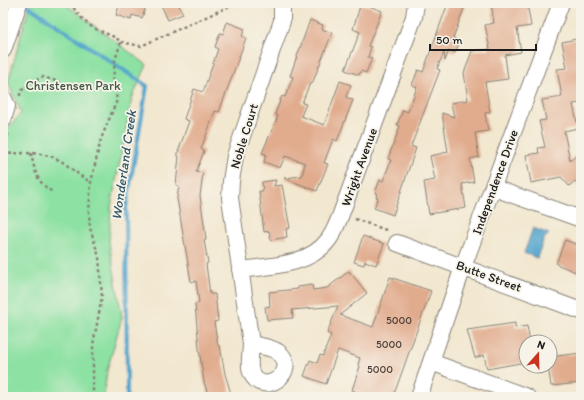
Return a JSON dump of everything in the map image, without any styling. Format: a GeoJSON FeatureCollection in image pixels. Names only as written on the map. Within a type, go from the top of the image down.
{"type":"FeatureCollection","features":[{"type":"Feature","properties":{"kind":"street","name":"Noble Court"},"geometry":{"type":"LineString","coordinates":[[251,344],[230,198],[231,181],[235,156],[282,21],[282,3]]}},
{"type":"Feature","properties":{"kind":"street","name":"Wright Avenue"},"geometry":{"type":"LineString","coordinates":[[240,270],[303,259],[317,251],[329,239],[342,214],[414,17],[416,3]]}},
{"type":"Feature","properties":{"kind":"street","name":"Independence Drive"},"geometry":{"type":"LineString","coordinates":[[418,397],[463,267],[494,188],[561,3]]}},
{"type":"Feature","properties":{"kind":"street"},"geometry":{"type":"LineString","coordinates":[[3,50],[16,10]]}},
{"type":"Feature","properties":{"kind":"street"},"geometry":{"type":"LineString","coordinates":[[3,97],[6,106],[8,125]]}},
{"type":"Feature","properties":{"kind":"street"},"geometry":{"type":"LineString","coordinates":[[494,188],[581,219]]}},
{"type":"Feature","properties":{"kind":"street","name":"Butte Street"},"geometry":{"type":"LineString","coordinates":[[397,242],[581,311]]}},
{"type":"Feature","properties":{"kind":"street"},"geometry":{"type":"LineString","coordinates":[[431,362],[527,397]]}},
{"type":"Feature","properties":{"kind":"path"},"geometry":{"type":"LineString","coordinates":[[70,3],[81,18],[96,29],[113,34],[121,42],[141,46],[237,3]]}},
{"type":"Feature","properties":{"kind":"path"},"geometry":{"type":"LineString","coordinates":[[93,397],[93,345],[102,297],[99,257],[90,228],[89,212],[91,182],[101,139],[117,100],[113,80],[115,60],[121,42]]}},
{"type":"Feature","properties":{"kind":"path"},"geometry":{"type":"LineString","coordinates":[[20,102],[20,92],[30,83],[43,77],[59,82],[64,92]]}},
{"type":"Feature","properties":{"kind":"path"},"geometry":{"type":"LineString","coordinates":[[3,139],[8,125]]}},
{"type":"Feature","properties":{"kind":"path"},"geometry":{"type":"LineString","coordinates":[[3,154],[31,152],[49,155],[68,165],[78,176],[91,182]]}},
{"type":"Feature","properties":{"kind":"path"},"geometry":{"type":"LineString","coordinates":[[31,152],[35,171],[43,186],[54,193]]}},
{"type":"Feature","properties":{"kind":"path"},"geometry":{"type":"LineString","coordinates":[[342,214],[397,234],[397,242]]}},
{"type":"Feature","properties":{"kind":"path"},"geometry":{"type":"LineString","coordinates":[[3,394],[15,397]]}},
{"type":"Feature","properties":{"kind":"green space","name":"Christensen Park"},"geometry":{"type":"Polygon","coordinates":[[[33,3],[64,3],[147,65],[132,98],[111,207],[109,242],[122,317],[107,371],[104,394],[107,397],[3,397],[3,135],[21,113],[8,82],[29,7],[33,3]]]}},
{"type":"Feature","properties":{"kind":"water"},"geometry":{"type":"Polygon","coordinates":[[[533,228],[549,234],[544,239],[537,258],[524,253],[533,228]]]}},
{"type":"Feature","properties":{"kind":"building"},"geometry":{"type":"Polygon","coordinates":[[[120,3],[147,3],[142,18],[132,15],[131,20],[116,15],[120,3]]]}},
{"type":"Feature","properties":{"kind":"building"},"geometry":{"type":"Polygon","coordinates":[[[160,3],[178,3],[183,14],[168,20],[160,3]]]}},
{"type":"Feature","properties":{"kind":"building"},"geometry":{"type":"Polygon","coordinates":[[[361,3],[382,11],[368,46],[371,47],[368,57],[372,58],[366,73],[361,71],[359,75],[345,70],[360,32],[353,29],[361,3]]]}},
{"type":"Feature","properties":{"kind":"building"},"geometry":{"type":"Polygon","coordinates":[[[448,3],[466,3],[453,38],[460,41],[455,53],[449,50],[445,61],[444,52],[437,69],[440,70],[411,146],[416,148],[393,215],[374,208],[378,198],[376,197],[377,193],[375,193],[380,180],[383,181],[391,160],[388,159],[400,126],[397,125],[403,110],[408,112],[417,87],[412,85],[418,70],[423,72],[448,3]]]}},
{"type":"Feature","properties":{"kind":"building"},"geometry":{"type":"Polygon","coordinates":[[[491,3],[527,3],[531,26],[517,28],[521,52],[505,55],[508,79],[485,82],[490,112],[485,113],[488,131],[475,133],[479,157],[470,159],[474,182],[462,184],[466,208],[429,214],[424,182],[435,180],[430,156],[448,152],[442,113],[454,117],[451,103],[468,100],[464,73],[472,51],[490,49],[485,25],[494,23],[491,3]]]}},
{"type":"Feature","properties":{"kind":"building"},"geometry":{"type":"Polygon","coordinates":[[[310,20],[323,25],[322,29],[332,33],[312,84],[310,83],[302,103],[306,104],[301,116],[324,125],[340,81],[351,85],[346,97],[353,100],[337,141],[333,139],[324,163],[328,164],[317,191],[284,178],[302,176],[305,163],[285,156],[280,168],[264,162],[266,154],[262,153],[278,116],[275,114],[282,96],[285,97],[293,77],[290,76],[310,20]]]}},
{"type":"Feature","properties":{"kind":"building"},"geometry":{"type":"Polygon","coordinates":[[[227,22],[245,29],[242,36],[246,38],[219,112],[215,111],[201,149],[204,151],[196,172],[203,173],[200,196],[206,240],[204,240],[208,263],[206,264],[210,294],[215,294],[218,321],[214,322],[218,346],[220,346],[225,374],[232,397],[209,397],[204,382],[199,349],[195,304],[199,303],[196,281],[191,282],[177,198],[179,186],[176,185],[179,156],[177,155],[189,121],[184,119],[194,89],[203,92],[218,49],[215,47],[220,33],[223,34],[227,22]]]}},
{"type":"Feature","properties":{"kind":"building"},"geometry":{"type":"Polygon","coordinates":[[[581,38],[581,103],[573,104],[578,128],[564,131],[570,161],[581,151],[581,188],[575,181],[569,186],[561,177],[531,183],[526,155],[539,153],[538,148],[545,147],[539,121],[546,120],[542,100],[562,97],[557,69],[567,68],[562,42],[581,38]]]}},
{"type":"Feature","properties":{"kind":"building"},"geometry":{"type":"Polygon","coordinates":[[[276,180],[274,186],[282,185],[290,228],[286,229],[287,237],[271,240],[269,231],[264,232],[259,191],[263,191],[262,182],[276,180]]]}},
{"type":"Feature","properties":{"kind":"building"},"geometry":{"type":"Polygon","coordinates":[[[363,236],[384,244],[376,265],[365,261],[364,265],[354,262],[363,236]]]}},
{"type":"Feature","properties":{"kind":"building"},"geometry":{"type":"Polygon","coordinates":[[[565,240],[581,246],[581,274],[556,264],[565,240]]]}},
{"type":"Feature","properties":{"kind":"building"},"geometry":{"type":"Polygon","coordinates":[[[349,271],[367,293],[340,315],[373,327],[390,277],[431,291],[393,397],[358,397],[359,393],[352,390],[360,366],[358,365],[360,358],[338,350],[326,384],[304,376],[310,360],[317,363],[320,355],[323,356],[331,335],[327,333],[338,306],[292,310],[293,318],[267,320],[265,307],[270,306],[269,292],[298,289],[298,287],[312,285],[313,290],[327,288],[349,271]]]}},
{"type":"Feature","properties":{"kind":"building"},"geometry":{"type":"Polygon","coordinates":[[[515,323],[515,328],[527,326],[528,334],[518,334],[518,363],[487,369],[484,355],[475,358],[467,330],[515,323]]]}},
{"type":"Feature","properties":{"kind":"building"},"geometry":{"type":"Polygon","coordinates":[[[581,353],[581,383],[551,386],[549,374],[558,374],[558,356],[581,353]]]}},
{"type":"Feature","properties":{"kind":"waterway","name":"Wonderland Creek"},"geometry":{"type":"LineString","coordinates":[[24,3],[147,86],[126,208],[127,397]]}}]}
